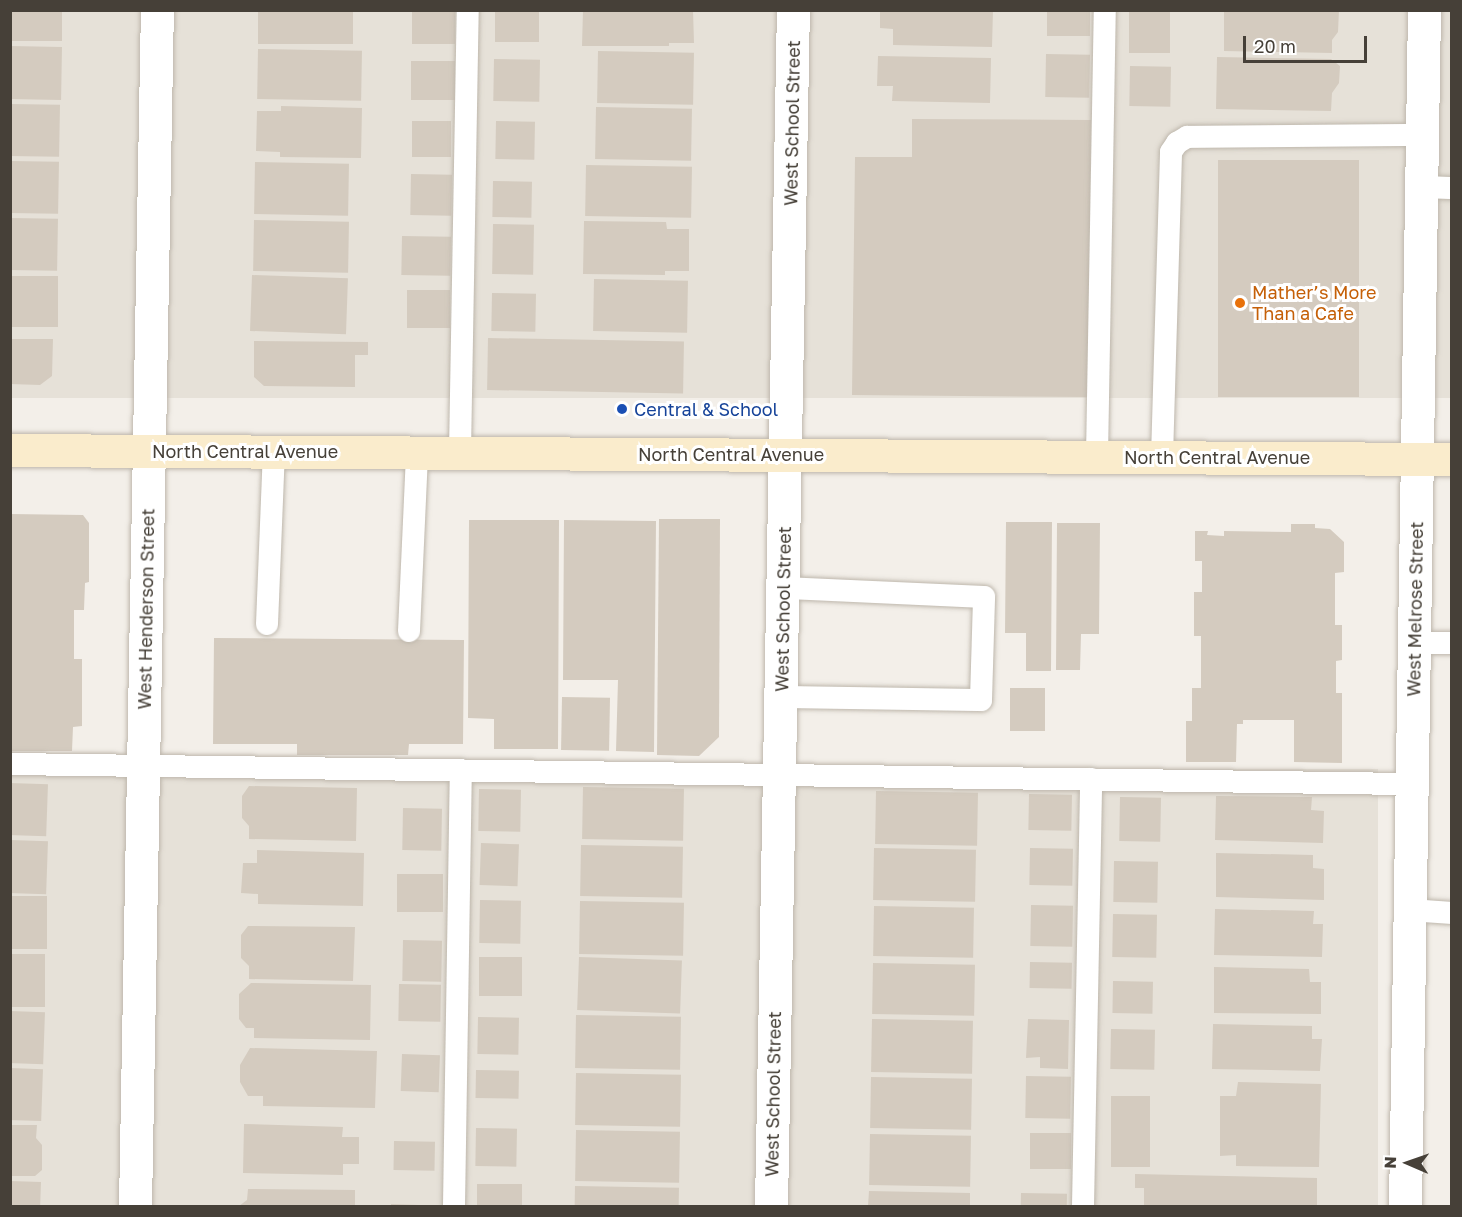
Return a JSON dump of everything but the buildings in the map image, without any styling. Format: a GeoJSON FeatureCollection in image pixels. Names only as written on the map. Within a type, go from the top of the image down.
{"type":"FeatureCollection","features":[{"type":"Feature","properties":{"kind":"main road","name":"North Central Avenue"},"geometry":{"type":"LineString","coordinates":[[10,450],[1452,459]]}},
{"type":"Feature","properties":{"kind":"street","name":"West Henderson Street"},"geometry":{"type":"LineString","coordinates":[[135,1206],[157,10]]}},
{"type":"Feature","properties":{"kind":"street","name":"West School Street"},"geometry":{"type":"LineString","coordinates":[[771,1206],[794,10]]}},
{"type":"Feature","properties":{"kind":"street","name":"West Melrose Street"},"geometry":{"type":"LineString","coordinates":[[1405,1206],[1417,458],[1437,188],[1422,135],[1424,10]]}},
{"type":"Feature","properties":{"kind":"lane"},"geometry":{"type":"LineString","coordinates":[[460,452],[468,10]]}},
{"type":"Feature","properties":{"kind":"lane"},"geometry":{"type":"LineString","coordinates":[[1097,456],[1105,10]]}},
{"type":"Feature","properties":{"kind":"lane"},"geometry":{"type":"LineString","coordinates":[[1162,457],[1171,152],[1177,143],[1187,137],[1422,135]]}},
{"type":"Feature","properties":{"kind":"lane"},"geometry":{"type":"LineString","coordinates":[[267,624],[274,451]]}},
{"type":"Feature","properties":{"kind":"lane"},"geometry":{"type":"LineString","coordinates":[[409,631],[417,452]]}},
{"type":"Feature","properties":{"kind":"lane"},"geometry":{"type":"LineString","coordinates":[[781,697],[981,700],[984,597],[783,588]]}},
{"type":"Feature","properties":{"kind":"lane"},"geometry":{"type":"LineString","coordinates":[[1414,643],[1452,644]]}},
{"type":"Feature","properties":{"kind":"lane"},"geometry":{"type":"LineString","coordinates":[[10,764],[1412,784]]}},
{"type":"Feature","properties":{"kind":"lane"},"geometry":{"type":"LineString","coordinates":[[454,1206],[461,770]]}},
{"type":"Feature","properties":{"kind":"lane"},"geometry":{"type":"LineString","coordinates":[[1083,1206],[1091,779]]}},
{"type":"Feature","properties":{"kind":"lane"},"geometry":{"type":"LineString","coordinates":[[1410,910],[1452,913]]}},
{"type":"Feature","properties":{"kind":"shaded area"},"geometry":{"type":"Polygon","coordinates":[[[11,11],[1451,11],[1451,398],[11,398],[11,11]]]}},
{"type":"Feature","properties":{"kind":"shaded area"},"geometry":{"type":"Polygon","coordinates":[[[11,769],[1378,769],[1378,1206],[11,1206],[11,769]]]}},
{"type":"Feature","properties":{"kind":"place","name":"Mather’s More Than a Cafe"},"geometry":{"type":"Point","coordinates":[1240,303]}},
{"type":"Feature","properties":{"kind":"place","name":"Central & School"},"geometry":{"type":"Point","coordinates":[622,409]}}]}
